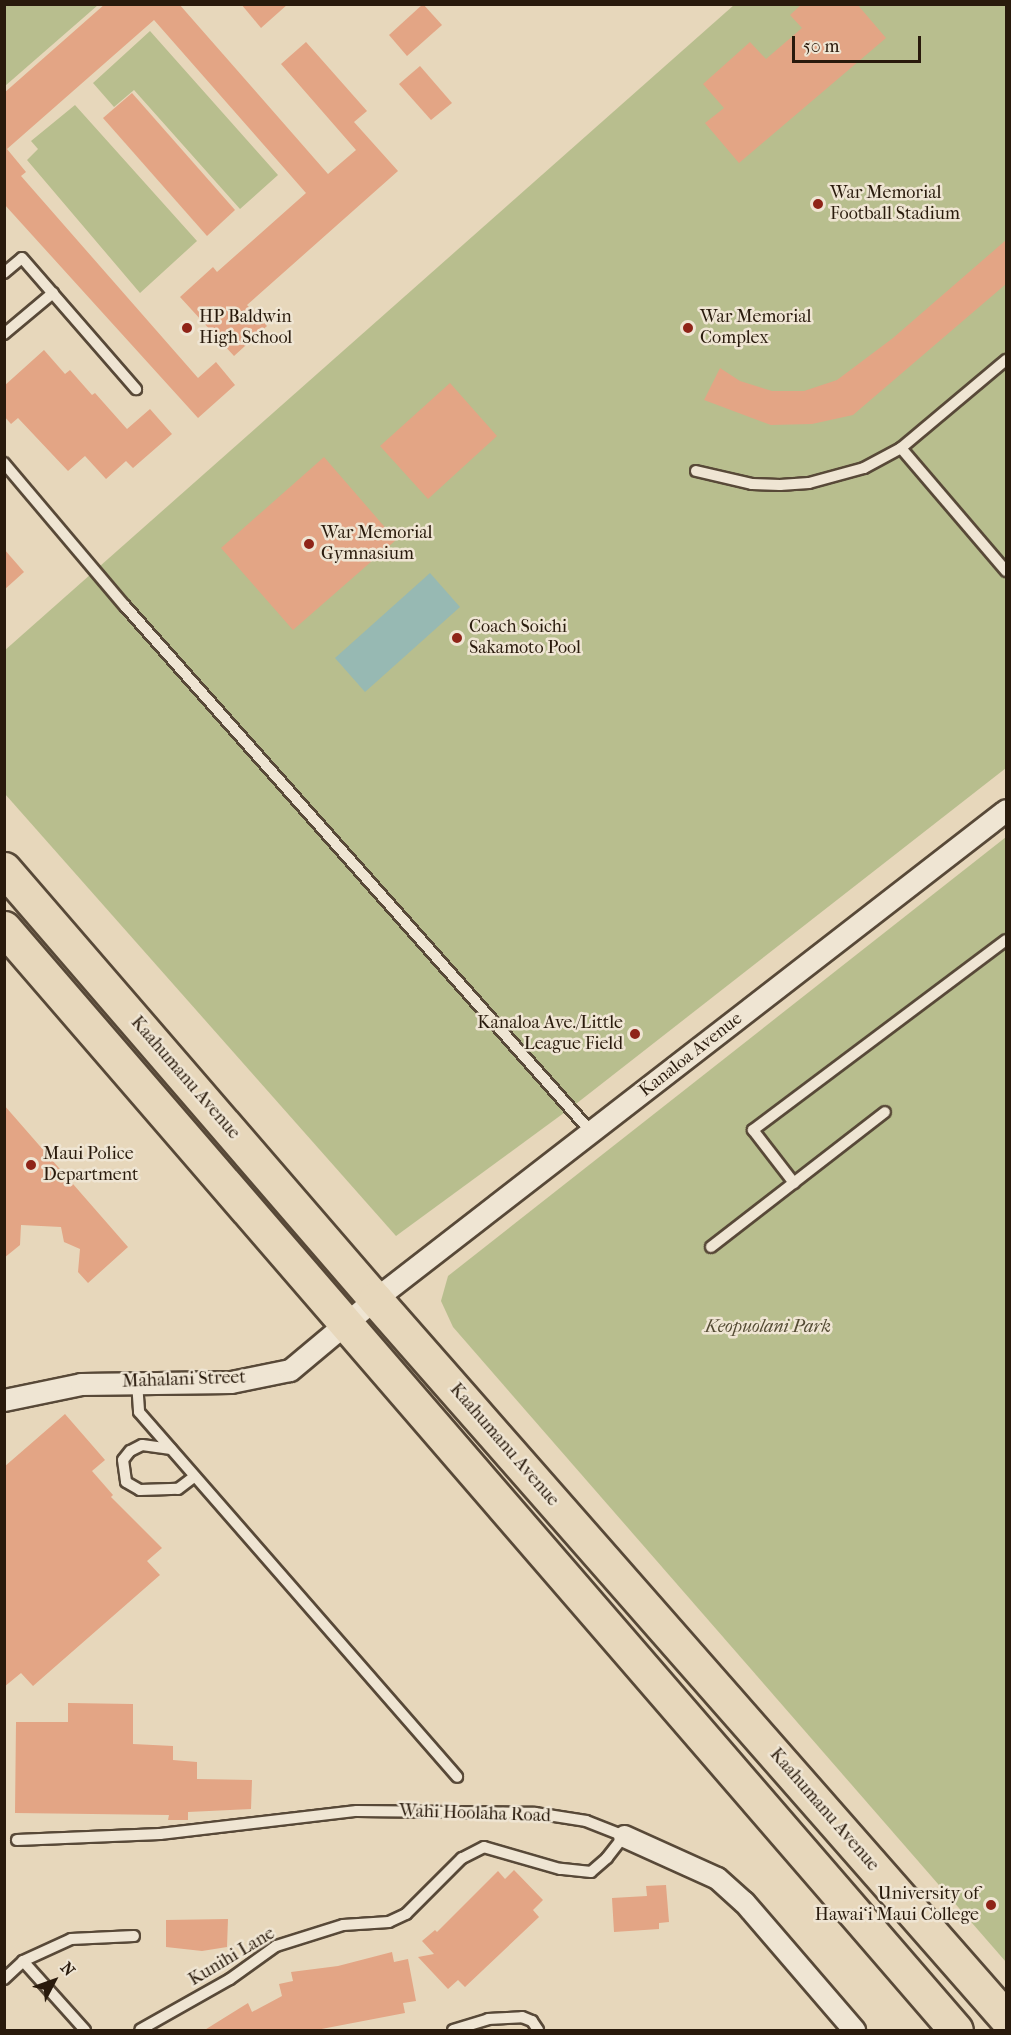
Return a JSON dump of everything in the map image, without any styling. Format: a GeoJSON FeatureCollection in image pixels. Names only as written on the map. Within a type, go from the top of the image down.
{"type":"FeatureCollection","features":[{"type":"Feature","properties":{"kind":"main road","name":"Kaahumanu Avenue"},"geometry":{"type":"LineString","coordinates":[[4,869],[375,1299],[1006,2018]]}},
{"type":"Feature","properties":{"kind":"main road"},"geometry":{"type":"LineString","coordinates":[[4,927],[956,2031]]}},
{"type":"Feature","properties":{"kind":"street","name":"Kanaloa Avenue"},"geometry":{"type":"LineString","coordinates":[[375,1299],[1005,815]]}},
{"type":"Feature","properties":{"kind":"street","name":"Mahalani Street"},"geometry":{"type":"LineString","coordinates":[[4,1401],[81,1384],[231,1382],[276,1374],[302,1362],[375,1299]]}},
{"type":"Feature","properties":{"kind":"street","name":"Wahi Hoolaha Road"},"geometry":{"type":"LineString","coordinates":[[624,1836],[717,1878],[744,1902],[854,2031]]}},
{"type":"Feature","properties":{"kind":"lane"},"geometry":{"type":"LineString","coordinates":[[4,273],[22,258],[136,389]]}},
{"type":"Feature","properties":{"kind":"lane"},"geometry":{"type":"LineString","coordinates":[[4,334],[53,293]]}},
{"type":"Feature","properties":{"kind":"lane"},"geometry":{"type":"LineString","coordinates":[[696,471],[752,483],[809,483],[864,468],[901,448],[1006,360]]}},
{"type":"Feature","properties":{"kind":"lane"},"geometry":{"type":"LineString","coordinates":[[901,448],[1006,571]]}},
{"type":"Feature","properties":{"kind":"lane"},"geometry":{"type":"LineString","coordinates":[[4,463],[125,606],[592,1133]]}},
{"type":"Feature","properties":{"kind":"lane"},"geometry":{"type":"LineString","coordinates":[[794,1183],[753,1130],[1006,940]]}},
{"type":"Feature","properties":{"kind":"lane"},"geometry":{"type":"LineString","coordinates":[[711,1247],[885,1112]]}},
{"type":"Feature","properties":{"kind":"lane"},"geometry":{"type":"LineString","coordinates":[[137,1382],[139,1412],[457,1777]]}},
{"type":"Feature","properties":{"kind":"lane"},"geometry":{"type":"LineString","coordinates":[[171,1449],[142,1445],[130,1451],[123,1460],[126,1482],[140,1490],[178,1489],[195,1476]]}},
{"type":"Feature","properties":{"kind":"lane","name":"Wahi Hoolaha Road"},"geometry":{"type":"LineString","coordinates":[[17,1840],[160,1834],[357,1811],[535,1813],[586,1821],[624,1836]]}},
{"type":"Feature","properties":{"kind":"lane","name":"Kunihi Lane"},"geometry":{"type":"LineString","coordinates":[[140,2031],[230,1978],[276,1946],[343,1926],[389,1922],[406,1914],[453,1866],[484,1847],[560,1869],[591,1872],[624,1836]]}},
{"type":"Feature","properties":{"kind":"lane"},"geometry":{"type":"LineString","coordinates":[[4,1979],[23,1962],[71,1939],[134,1936]]}},
{"type":"Feature","properties":{"kind":"lane"},"geometry":{"type":"LineString","coordinates":[[23,1962],[85,2031]]}},
{"type":"Feature","properties":{"kind":"lane"},"geometry":{"type":"LineString","coordinates":[[453,2031],[475,2028],[488,2019],[522,2017],[532,2021],[538,2031]]}},
{"type":"Feature","properties":{"kind":"green space"},"geometry":{"type":"Polygon","coordinates":[[[5,4],[97,4],[98,5],[5,86],[5,4]]]}},
{"type":"Feature","properties":{"kind":"green space","name":"War Memorial Complex"},"geometry":{"type":"Polygon","coordinates":[[[734,5],[1006,5],[1006,768],[572,1107],[396,1236],[5,794],[4,651],[734,5]]]}},
{"type":"Feature","properties":{"kind":"green space"},"geometry":{"type":"Polygon","coordinates":[[[150,31],[278,175],[240,209],[134,90],[114,107],[93,83],[150,31]]]}},
{"type":"Feature","properties":{"kind":"green space"},"geometry":{"type":"Polygon","coordinates":[[[75,105],[197,241],[140,293],[27,160],[38,149],[31,141],[75,105]]]}},
{"type":"Feature","properties":{"kind":"green space","name":"Keopuolani Park"},"geometry":{"type":"Polygon","coordinates":[[[1006,837],[1006,1962],[453,1327],[441,1301],[448,1276],[1006,837]]]}},
{"type":"Feature","properties":{"kind":"water"},"geometry":{"type":"Polygon","coordinates":[[[430,573],[460,607],[365,692],[335,658],[430,573]]]}},
{"type":"Feature","properties":{"kind":"building"},"geometry":{"type":"Polygon","coordinates":[[[105,4],[179,4],[328,174],[356,150],[281,64],[306,42],[367,111],[354,122],[398,171],[247,305],[267,326],[234,356],[180,297],[213,267],[217,272],[306,193],[154,20],[7,149],[26,172],[21,176],[198,378],[216,362],[235,385],[198,418],[4,204],[4,93],[105,4]]]}},
{"type":"Feature","properties":{"kind":"building"},"geometry":{"type":"Polygon","coordinates":[[[241,4],[288,4],[261,28],[241,4]]]}},
{"type":"Feature","properties":{"kind":"building"},"geometry":{"type":"Polygon","coordinates":[[[423,4],[442,25],[407,56],[389,35],[423,4]]]}},
{"type":"Feature","properties":{"kind":"building"},"geometry":{"type":"Polygon","coordinates":[[[802,4],[857,4],[886,38],[739,163],[705,123],[724,108],[703,84],[750,42],[766,59],[802,28],[790,15],[802,4]]]}},
{"type":"Feature","properties":{"kind":"building"},"geometry":{"type":"Polygon","coordinates":[[[420,66],[452,103],[431,120],[399,84],[420,66]]]}},
{"type":"Feature","properties":{"kind":"building"},"geometry":{"type":"Polygon","coordinates":[[[132,93],[235,210],[207,236],[103,118],[132,93]]]}},
{"type":"Feature","properties":{"kind":"building"},"geometry":{"type":"Polygon","coordinates":[[[1006,240],[1006,284],[853,415],[812,424],[771,425],[704,400],[720,368],[740,381],[772,391],[804,391],[837,380],[893,338],[1006,240]]]}},
{"type":"Feature","properties":{"kind":"building"},"geometry":{"type":"Polygon","coordinates":[[[44,350],[65,374],[70,370],[92,395],[95,393],[127,429],[150,409],[172,434],[133,468],[126,461],[106,479],[85,456],[68,471],[18,418],[11,424],[4,416],[4,386],[44,350]]]}},
{"type":"Feature","properties":{"kind":"building"},"geometry":{"type":"Polygon","coordinates":[[[450,383],[497,436],[428,499],[380,446],[450,383]]]}},
{"type":"Feature","properties":{"kind":"building","name":"War Memorial Gymnasium"},"geometry":{"type":"Polygon","coordinates":[[[324,457],[396,540],[293,630],[221,548],[324,457]]]}},
{"type":"Feature","properties":{"kind":"building"},"geometry":{"type":"Polygon","coordinates":[[[4,549],[24,572],[4,590],[4,549]]]}},
{"type":"Feature","properties":{"kind":"building","name":"Maui Police Department"},"geometry":{"type":"Polygon","coordinates":[[[4,1105],[128,1247],[88,1283],[78,1272],[80,1249],[64,1242],[61,1227],[21,1225],[20,1245],[4,1258],[4,1105]]]}},
{"type":"Feature","properties":{"kind":"building"},"geometry":{"type":"Polygon","coordinates":[[[65,1414],[105,1460],[92,1471],[113,1495],[111,1497],[162,1548],[147,1561],[160,1575],[33,1686],[21,1673],[4,1687],[4,1467],[65,1414]]]}},
{"type":"Feature","properties":{"kind":"building"},"geometry":{"type":"Polygon","coordinates":[[[68,1703],[133,1704],[133,1744],[173,1746],[173,1760],[197,1762],[197,1779],[252,1780],[251,1809],[188,1812],[188,1820],[168,1820],[169,1815],[15,1813],[16,1722],[68,1722],[68,1703]]]}},
{"type":"Feature","properties":{"kind":"building"},"geometry":{"type":"Polygon","coordinates":[[[514,1870],[543,1900],[533,1910],[539,1917],[465,1987],[458,1980],[448,1989],[418,1957],[434,1954],[422,1941],[435,1930],[437,1932],[498,1871],[505,1879],[514,1870]]]}},
{"type":"Feature","properties":{"kind":"building"},"geometry":{"type":"Polygon","coordinates":[[[666,1885],[669,1922],[659,1923],[659,1929],[614,1932],[612,1898],[647,1896],[646,1886],[666,1885]]]}},
{"type":"Feature","properties":{"kind":"building"},"geometry":{"type":"Polygon","coordinates":[[[228,1919],[227,1947],[202,1951],[166,1947],[166,1920],[228,1919]]]}},
{"type":"Feature","properties":{"kind":"building"},"geometry":{"type":"Polygon","coordinates":[[[392,1952],[394,1962],[408,1959],[416,2001],[403,2003],[405,2013],[311,2031],[203,2031],[248,2003],[252,2012],[282,1996],[279,1984],[293,1981],[291,1972],[338,1966],[392,1952]]]}},
{"type":"Feature","properties":{"kind":"place","name":"War Memorial Football Stadium"},"geometry":{"type":"Point","coordinates":[818,204]}},
{"type":"Feature","properties":{"kind":"place","name":"HP Baldwin High School"},"geometry":{"type":"Point","coordinates":[187,328]}},
{"type":"Feature","properties":{"kind":"place","name":"War Memorial Complex"},"geometry":{"type":"Point","coordinates":[688,328]}},
{"type":"Feature","properties":{"kind":"place","name":"War Memorial Gymnasium"},"geometry":{"type":"Point","coordinates":[309,544]}},
{"type":"Feature","properties":{"kind":"place","name":"Coach Soichi Sakamoto Pool"},"geometry":{"type":"Point","coordinates":[457,638]}},
{"type":"Feature","properties":{"kind":"place","name":"Kanaloa Ave./Little League Field"},"geometry":{"type":"Point","coordinates":[635,1034]}},
{"type":"Feature","properties":{"kind":"place","name":"Maui Police Department"},"geometry":{"type":"Point","coordinates":[31,1165]}},
{"type":"Feature","properties":{"kind":"place","name":"University of Hawai‘i Maui College"},"geometry":{"type":"Point","coordinates":[991,1905]}}]}
